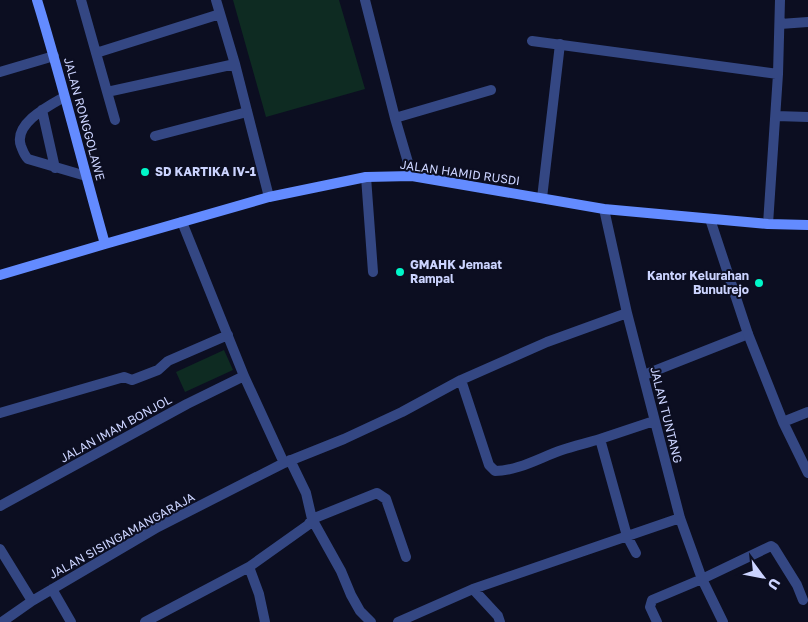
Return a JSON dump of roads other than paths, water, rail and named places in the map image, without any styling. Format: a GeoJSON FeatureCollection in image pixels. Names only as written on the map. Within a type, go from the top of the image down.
{"type":"FeatureCollection","features":[{"type":"Feature","properties":{"kind":"street","name":"JALAN RONGGOLAWE"},"geometry":{"type":"LineString","coordinates":[[37,0],[105,244]]}},
{"type":"Feature","properties":{"kind":"street"},"geometry":{"type":"LineString","coordinates":[[81,0],[116,120]]}},
{"type":"Feature","properties":{"kind":"street"},"geometry":{"type":"LineString","coordinates":[[216,0],[235,64],[269,198]]}},
{"type":"Feature","properties":{"kind":"street"},"geometry":{"type":"LineString","coordinates":[[365,0],[412,176]]}},
{"type":"Feature","properties":{"kind":"street"},"geometry":{"type":"LineString","coordinates":[[768,224],[776,116],[780,0]]}},
{"type":"Feature","properties":{"kind":"street"},"geometry":{"type":"LineString","coordinates":[[96,53],[220,14]]}},
{"type":"Feature","properties":{"kind":"street"},"geometry":{"type":"LineString","coordinates":[[780,24],[808,22]]}},
{"type":"Feature","properties":{"kind":"street"},"geometry":{"type":"LineString","coordinates":[[532,41],[778,74]]}},
{"type":"Feature","properties":{"kind":"street"},"geometry":{"type":"LineString","coordinates":[[542,198],[560,44]]}},
{"type":"Feature","properties":{"kind":"street"},"geometry":{"type":"LineString","coordinates":[[0,72],[54,56]]}},
{"type":"Feature","properties":{"kind":"street"},"geometry":{"type":"LineString","coordinates":[[107,92],[235,64]]}},
{"type":"Feature","properties":{"kind":"street"},"geometry":{"type":"LineString","coordinates":[[395,118],[491,90]]}},
{"type":"Feature","properties":{"kind":"street"},"geometry":{"type":"LineString","coordinates":[[64,97],[42,110],[24,126],[20,132],[19,140],[28,159],[86,176]]}},
{"type":"Feature","properties":{"kind":"street"},"geometry":{"type":"LineString","coordinates":[[42,110],[55,168]]}},
{"type":"Feature","properties":{"kind":"street"},"geometry":{"type":"LineString","coordinates":[[155,136],[247,112]]}},
{"type":"Feature","properties":{"kind":"street"},"geometry":{"type":"LineString","coordinates":[[776,116],[808,118]]}},
{"type":"Feature","properties":{"kind":"street","name":"JALAN HAMID RUSDI"},"geometry":{"type":"LineString","coordinates":[[0,276],[269,198],[366,177],[412,176],[604,209],[768,224],[808,225]]}},
{"type":"Feature","properties":{"kind":"street"},"geometry":{"type":"LineString","coordinates":[[366,177],[372,272]]}},
{"type":"Feature","properties":{"kind":"street","name":"JALAN TUNTANG"},"geometry":{"type":"LineString","coordinates":[[604,209],[627,313],[680,518],[702,579],[723,622]]}},
{"type":"Feature","properties":{"kind":"street"},"geometry":{"type":"LineString","coordinates":[[710,219],[748,334],[783,422],[808,473]]}},
{"type":"Feature","properties":{"kind":"street"},"geometry":{"type":"LineString","coordinates":[[182,222],[244,376],[287,462],[306,493],[312,519],[342,571],[355,603],[371,622]]}},
{"type":"Feature","properties":{"kind":"street","name":"JALAN SISINGAMANGARAJA"},"geometry":{"type":"LineString","coordinates":[[2,622],[16,618],[32,601],[158,527],[287,462],[344,439],[402,412],[461,380],[548,342],[627,313]]}},
{"type":"Feature","properties":{"kind":"street"},"geometry":{"type":"LineString","coordinates":[[644,375],[748,334]]}},
{"type":"Feature","properties":{"kind":"street"},"geometry":{"type":"LineString","coordinates":[[0,414],[124,377],[132,380],[158,370],[168,361],[228,335]]}},
{"type":"Feature","properties":{"kind":"street","name":"JALAN IMAM BONJOL"},"geometry":{"type":"LineString","coordinates":[[0,506],[187,404],[244,376]]}},
{"type":"Feature","properties":{"kind":"street"},"geometry":{"type":"LineString","coordinates":[[461,380],[489,465],[495,471],[526,464],[654,421]]}},
{"type":"Feature","properties":{"kind":"street"},"geometry":{"type":"LineString","coordinates":[[783,422],[808,412]]}},
{"type":"Feature","properties":{"kind":"street"},"geometry":{"type":"LineString","coordinates":[[600,439],[626,536],[636,553]]}},
{"type":"Feature","properties":{"kind":"street"},"geometry":{"type":"LineString","coordinates":[[145,622],[249,567],[308,525],[312,519],[377,493],[382,494],[386,499],[406,557]]}},
{"type":"Feature","properties":{"kind":"street"},"geometry":{"type":"LineString","coordinates":[[398,622],[473,589],[680,518]]}},
{"type":"Feature","properties":{"kind":"street"},"geometry":{"type":"LineString","coordinates":[[658,622],[650,607],[652,600],[702,579],[771,546],[797,586],[803,600]]}},
{"type":"Feature","properties":{"kind":"street"},"geometry":{"type":"LineString","coordinates":[[0,549],[32,601]]}},
{"type":"Feature","properties":{"kind":"street"},"geometry":{"type":"LineString","coordinates":[[249,567],[259,594],[265,622]]}},
{"type":"Feature","properties":{"kind":"street"},"geometry":{"type":"LineString","coordinates":[[52,589],[71,622]]}},
{"type":"Feature","properties":{"kind":"street"},"geometry":{"type":"LineString","coordinates":[[473,589],[498,616],[500,622]]}},
{"type":"Feature","properties":{"kind":"place","name":"SD KARTIKA IV-1"},"geometry":{"type":"Point","coordinates":[145,172]}},
{"type":"Feature","properties":{"kind":"place","name":"GMAHK Jemaat Rampal"},"geometry":{"type":"Point","coordinates":[400,272]}},
{"type":"Feature","properties":{"kind":"place","name":"Kantor Kelurahan Bunulrejo"},"geometry":{"type":"Point","coordinates":[759,283]}}]}
